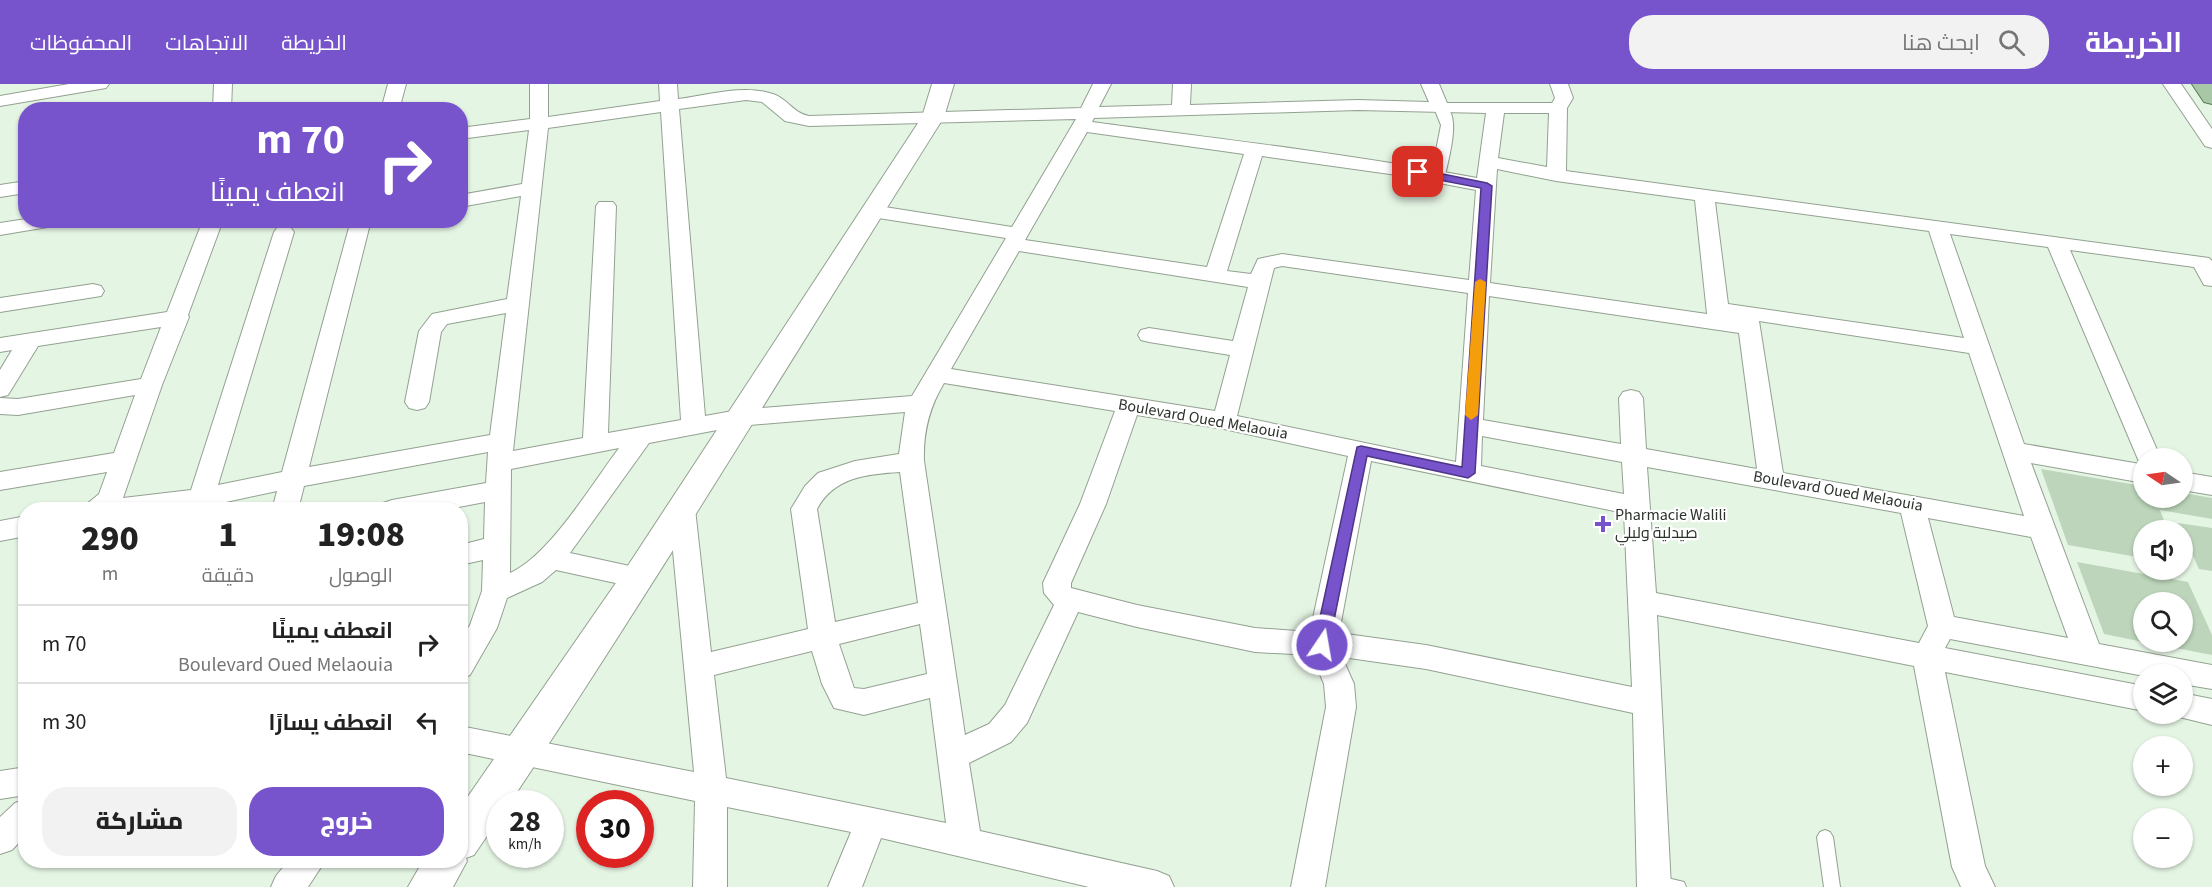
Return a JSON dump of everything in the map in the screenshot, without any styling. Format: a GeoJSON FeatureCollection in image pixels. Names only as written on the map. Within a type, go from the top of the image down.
{"type":"FeatureCollection","features":[{"type":"Feature","properties":{"kind":"main road"},"geometry":{"type":"LineString","coordinates":[[2203,84],[2212,97]]}},
{"type":"Feature","properties":{"kind":"street"},"geometry":{"type":"LineString","coordinates":[[0,101],[100,84]]}},
{"type":"Feature","properties":{"kind":"street"},"geometry":{"type":"LineString","coordinates":[[222,102],[223,84]]}},
{"type":"Feature","properties":{"kind":"street"},"geometry":{"type":"LineString","coordinates":[[392,102],[397,84]]}},
{"type":"Feature","properties":{"kind":"street"},"geometry":{"type":"LineString","coordinates":[[468,653],[483,628],[496,591],[501,452],[538,123],[539,84]]}},
{"type":"Feature","properties":{"kind":"street"},"geometry":{"type":"LineString","coordinates":[[668,84],[694,426]]}},
{"type":"Feature","properties":{"kind":"street"},"geometry":{"type":"LineString","coordinates":[[468,831],[638,577],[933,117],[943,84]]}},
{"type":"Feature","properties":{"kind":"street"},"geometry":{"type":"LineString","coordinates":[[964,843],[933,610],[910,461],[914,420],[920,403],[1085,119],[1102,84]]}},
{"type":"Feature","properties":{"kind":"street"},"geometry":{"type":"LineString","coordinates":[[1181,109],[1182,84]]}},
{"type":"Feature","properties":{"kind":"street"},"geometry":{"type":"LineString","coordinates":[[1349,84],[1358,105]]}},
{"type":"Feature","properties":{"kind":"street"},"geometry":{"type":"LineString","coordinates":[[1430,84],[1448,125],[1438,176]]}},
{"type":"Feature","properties":{"kind":"street"},"geometry":{"type":"LineString","coordinates":[[1556,175],[1558,108],[1564,98],[1559,84]]}},
{"type":"Feature","properties":{"kind":"street"},"geometry":{"type":"LineString","coordinates":[[2172,84],[2212,141]]}},
{"type":"Feature","properties":{"kind":"street"},"geometry":{"type":"LineString","coordinates":[[468,133],[746,94],[765,97],[776,102],[786,116],[801,120],[933,117],[1085,119],[1181,109],[1358,105],[1558,108]]}},
{"type":"Feature","properties":{"kind":"street"},"geometry":{"type":"LineString","coordinates":[[1468,473],[1488,162],[1496,108]]}},
{"type":"Feature","properties":{"kind":"street"},"geometry":{"type":"LineString","coordinates":[[1085,119],[1438,176],[1487,186]]}},
{"type":"Feature","properties":{"kind":"street"},"geometry":{"type":"LineString","coordinates":[[1215,275],[1255,148]]}},
{"type":"Feature","properties":{"kind":"street"},"geometry":{"type":"LineString","coordinates":[[1488,162],[1556,175],[2202,262],[2212,280]]}},
{"type":"Feature","properties":{"kind":"street"},"geometry":{"type":"LineString","coordinates":[[0,191],[18,188]]}},
{"type":"Feature","properties":{"kind":"street"},"geometry":{"type":"LineString","coordinates":[[468,200],[531,189]]}},
{"type":"Feature","properties":{"kind":"street"},"geometry":{"type":"LineString","coordinates":[[1704,195],[1719,316]]}},
{"type":"Feature","properties":{"kind":"street"},"geometry":{"type":"LineString","coordinates":[[595,444],[606,206]]}},
{"type":"Feature","properties":{"kind":"street"},"geometry":{"type":"LineString","coordinates":[[872,211],[1260,282]]}},
{"type":"Feature","properties":{"kind":"street"},"geometry":{"type":"LineString","coordinates":[[0,229],[18,226]]}},
{"type":"Feature","properties":{"kind":"street"},"geometry":{"type":"LineString","coordinates":[[1936,226],[2041,528],[2088,653]]}},
{"type":"Feature","properties":{"kind":"street"},"geometry":{"type":"LineString","coordinates":[[106,502],[110,499],[150,385],[178,317],[210,228]]}},
{"type":"Feature","properties":{"kind":"street"},"geometry":{"type":"LineString","coordinates":[[287,502],[359,228]]}},
{"type":"Feature","properties":{"kind":"street"},"geometry":{"type":"LineString","coordinates":[[201,502],[284,232]]}},
{"type":"Feature","properties":{"kind":"street"},"geometry":{"type":"LineString","coordinates":[[2056,243],[2145,448]]}},
{"type":"Feature","properties":{"kind":"street"},"geometry":{"type":"LineString","coordinates":[[1224,421],[1263,265],[1273,260],[1480,289],[1978,346]]}},
{"type":"Feature","properties":{"kind":"street"},"geometry":{"type":"LineString","coordinates":[[0,305],[93,291]]}},
{"type":"Feature","properties":{"kind":"street"},"geometry":{"type":"LineString","coordinates":[[417,402],[430,331],[440,319],[518,304]]}},
{"type":"Feature","properties":{"kind":"street"},"geometry":{"type":"LineString","coordinates":[[0,345],[178,317]]}},
{"type":"Feature","properties":{"kind":"street"},"geometry":{"type":"LineString","coordinates":[[1748,320],[1771,479]]}},
{"type":"Feature","properties":{"kind":"street"},"geometry":{"type":"LineString","coordinates":[[1149,335],[1242,350]]}},
{"type":"Feature","properties":{"kind":"street"},"geometry":{"type":"LineString","coordinates":[[0,389],[30,340]]}},
{"type":"Feature","properties":{"kind":"street","name":"Boulevard Oued Melaouia"},"geometry":{"type":"LineString","coordinates":[[937,374],[1224,421],[1637,506]]}},
{"type":"Feature","properties":{"kind":"street"},"geometry":{"type":"LineString","coordinates":[[0,406],[18,407],[150,385]]}},
{"type":"Feature","properties":{"kind":"street"},"geometry":{"type":"LineString","coordinates":[[1631,398],[1641,601],[1662,885]]}},
{"type":"Feature","properties":{"kind":"street"},"geometry":{"type":"LineString","coordinates":[[207,502],[293,479],[501,452],[595,444],[738,418],[920,403]]}},
{"type":"Feature","properties":{"kind":"street"},"geometry":{"type":"LineString","coordinates":[[1129,405],[1093,504],[1057,583],[1058,593],[1070,600],[1255,640],[1343,645],[1426,657],[1648,703]]}},
{"type":"Feature","properties":{"kind":"street","name":"Boulevard Oued Melaouia"},"geometry":{"type":"LineString","coordinates":[[1471,426],[2041,528]]}},
{"type":"Feature","properties":{"kind":"street"},"geometry":{"type":"LineString","coordinates":[[496,591],[532,575],[551,560],[642,435]]}},
{"type":"Feature","properties":{"kind":"street"},"geometry":{"type":"LineString","coordinates":[[1308,887],[1341,708],[1339,684],[1322,645],[1361,451]]}},
{"type":"Feature","properties":{"kind":"street"},"geometry":{"type":"LineString","coordinates":[[2015,451],[2133,472]]}},
{"type":"Feature","properties":{"kind":"street"},"geometry":{"type":"LineString","coordinates":[[0,481],[123,460]]}},
{"type":"Feature","properties":{"kind":"street"},"geometry":{"type":"LineString","coordinates":[[910,461],[827,478],[812,492],[804,509],[824,636],[837,689],[845,699],[864,702],[943,682]]}},
{"type":"Feature","properties":{"kind":"street"},"geometry":{"type":"LineString","coordinates":[[2193,483],[2212,486]]}},
{"type":"Feature","properties":{"kind":"street"},"geometry":{"type":"LineString","coordinates":[[435,502],[500,490]]}},
{"type":"Feature","properties":{"kind":"street"},"geometry":{"type":"LineString","coordinates":[[1912,505],[1942,626],[1927,656],[1969,867],[1978,887]]}},
{"type":"Feature","properties":{"kind":"street"},"geometry":{"type":"LineString","coordinates":[[682,509],[711,789],[710,887]]}},
{"type":"Feature","properties":{"kind":"street"},"geometry":{"type":"LineString","coordinates":[[0,531],[18,528]]}},
{"type":"Feature","properties":{"kind":"street"},"geometry":{"type":"LineString","coordinates":[[468,553],[498,546]]}},
{"type":"Feature","properties":{"kind":"street"},"geometry":{"type":"LineString","coordinates":[[551,560],[638,577]]}},
{"type":"Feature","properties":{"kind":"street"},"geometry":{"type":"LineString","coordinates":[[953,756],[1000,733],[1016,714],[1070,600]]}},
{"type":"Feature","properties":{"kind":"street"},"geometry":{"type":"LineString","coordinates":[[1641,601],[2133,697]]}},
{"type":"Feature","properties":{"kind":"street"},"geometry":{"type":"LineString","coordinates":[[698,667],[933,610]]}},
{"type":"Feature","properties":{"kind":"street"},"geometry":{"type":"LineString","coordinates":[[1942,626],[2212,677]]}},
{"type":"Feature","properties":{"kind":"street"},"geometry":{"type":"LineString","coordinates":[[2193,708],[2212,712]]}},
{"type":"Feature","properties":{"kind":"street"},"geometry":{"type":"LineString","coordinates":[[468,741],[872,821],[1157,887]]}},
{"type":"Feature","properties":{"kind":"street"},"geometry":{"type":"LineString","coordinates":[[0,785],[18,782]]}},
{"type":"Feature","properties":{"kind":"street"},"geometry":{"type":"LineString","coordinates":[[0,839],[18,821]]}},
{"type":"Feature","properties":{"kind":"street"},"geometry":{"type":"LineString","coordinates":[[845,887],[872,821]]}},
{"type":"Feature","properties":{"kind":"street"},"geometry":{"type":"LineString","coordinates":[[288,887],[303,868]]}},
{"type":"Feature","properties":{"kind":"street"},"geometry":{"type":"LineString","coordinates":[[429,887],[442,868]]}},
{"type":"Feature","properties":{"kind":"lane"},"geometry":{"type":"LineString","coordinates":[[1825,837],[1832,887]]}},
{"type":"Feature","properties":{"kind":"green space"},"geometry":{"type":"Polygon","coordinates":[[[2041,469],[2133,484],[2133,508],[2193,508],[2193,495],[2212,498],[2212,519],[2160,510],[2164,520],[2133,520],[2133,556],[2068,545],[2041,469]]]}},
{"type":"Feature","properties":{"kind":"green space"},"geometry":{"type":"Polygon","coordinates":[[[2193,525],[2212,528],[2212,571],[2199,569],[2193,556],[2193,525]]]}},
{"type":"Feature","properties":{"kind":"green space"},"geometry":{"type":"Polygon","coordinates":[[[2077,562],[2133,572],[2133,580],[2188,582],[2193,592],[2133,592],[2133,640],[2104,634],[2077,562]]]}},
{"type":"Feature","properties":{"kind":"green space"},"geometry":{"type":"Polygon","coordinates":[[[2193,593],[2212,635],[2212,655],[2193,651],[2193,593]]]}},
{"type":"Feature","properties":{"kind":"slow traffic"},"geometry":{"type":"LineString","coordinates":[[1471,415],[1480,282]]}},
{"type":"Feature","properties":{"kind":"place","name":"Pharmacie Walili صيدلية وليلي"},"geometry":{"type":"Point","coordinates":[1603,524]}},
{"type":"Feature","properties":{"kind":"route"},"geometry":{"type":"LineString","coordinates":[[1322,645],[1361,451],[1468,473],[1482,232],[1487,186],[1418,172]]}}]}
